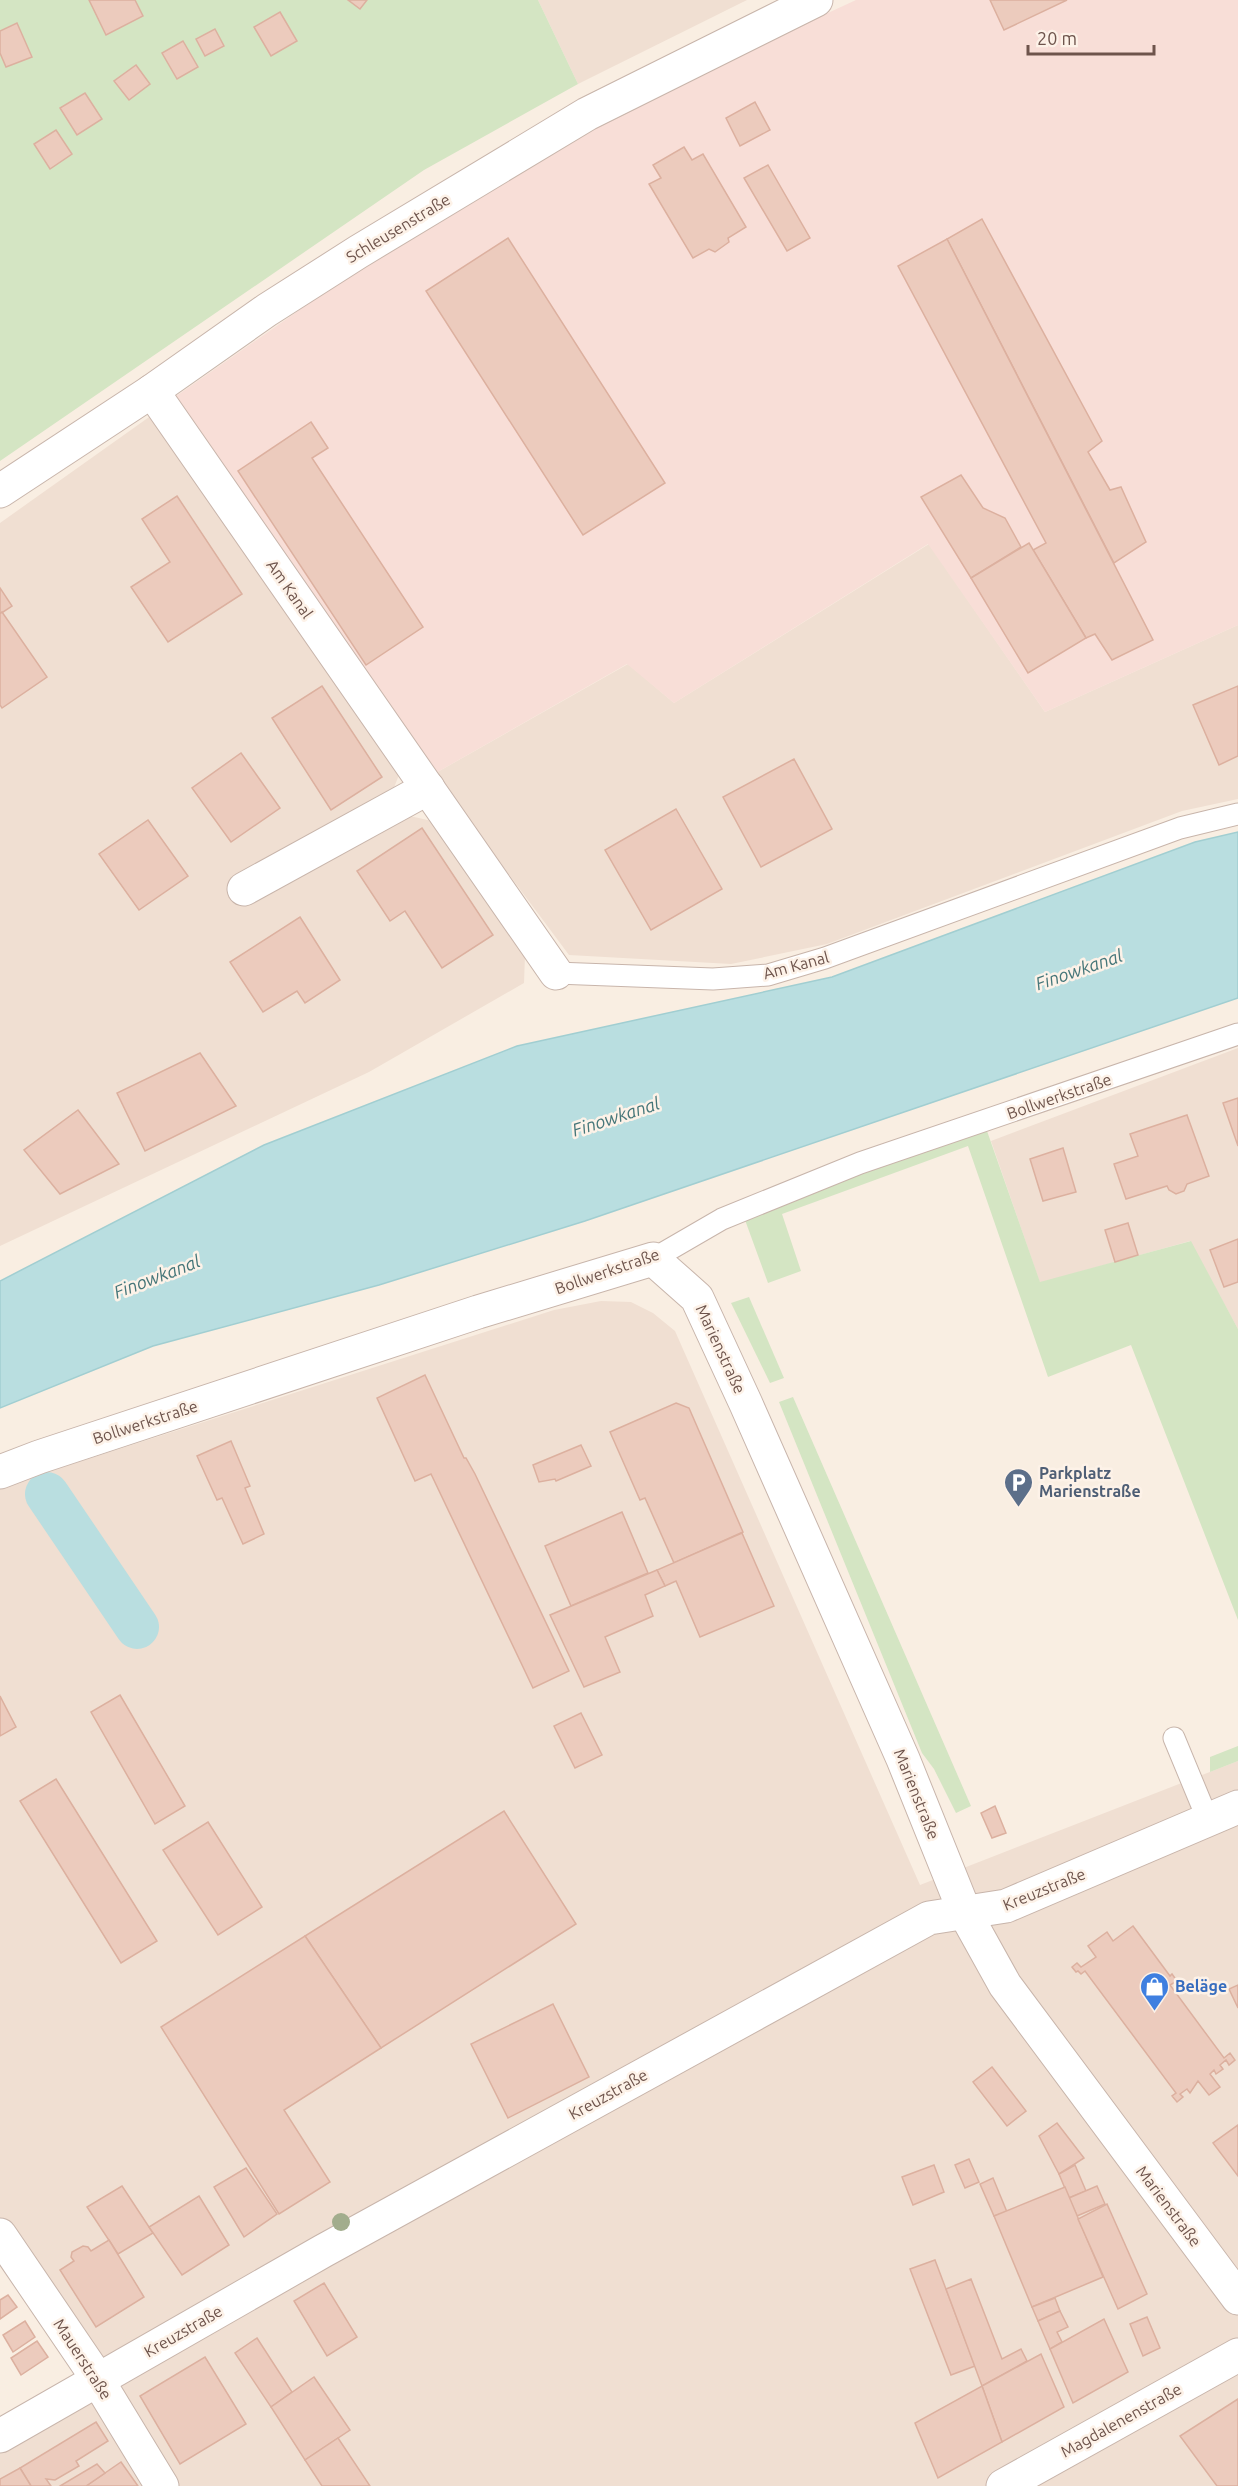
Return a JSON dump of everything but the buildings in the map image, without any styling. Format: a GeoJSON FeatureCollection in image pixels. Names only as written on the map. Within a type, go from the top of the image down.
{"type":"FeatureCollection","features":[{"type":"Feature","properties":{"kind":"street","name":"Schleusenstraße"},"geometry":{"type":"LineString","coordinates":[[0,491],[152,391],[267,310],[587,114],[816,0]]}},
{"type":"Feature","properties":{"kind":"street","name":"Am Kanal"},"geometry":{"type":"LineString","coordinates":[[152,391],[556,973]]}},
{"type":"Feature","properties":{"kind":"street"},"geometry":{"type":"LineString","coordinates":[[244,889],[428,788]]}},
{"type":"Feature","properties":{"kind":"street","name":"Bollwerkstraße"},"geometry":{"type":"LineString","coordinates":[[0,1472],[455,1319],[653,1259]]}},
{"type":"Feature","properties":{"kind":"street","name":"Marienstraße"},"geometry":{"type":"LineString","coordinates":[[653,1259],[697,1298],[898,1748],[965,1913],[1005,1985],[1238,2298]]}},
{"type":"Feature","properties":{"kind":"street","name":"Kreuzstraße"},"geometry":{"type":"LineString","coordinates":[[0,2436],[333,2245],[929,1917],[1006,1906],[1238,1807]]}},
{"type":"Feature","properties":{"kind":"street","name":"Mauerstraße"},"geometry":{"type":"LineString","coordinates":[[0,2235],[98,2380],[162,2486]]}},
{"type":"Feature","properties":{"kind":"street","name":"Magdalenenstraße"},"geometry":{"type":"LineString","coordinates":[[1003,2486],[1238,2355]]}},
{"type":"Feature","properties":{"kind":"lane","name":"Am Kanal"},"geometry":{"type":"LineString","coordinates":[[556,973],[713,979],[768,975],[825,958],[1180,828],[1238,814]]}},
{"type":"Feature","properties":{"kind":"lane","name":"Bollwerkstraße"},"geometry":{"type":"LineString","coordinates":[[653,1259],[860,1163],[1238,1034]]}},
{"type":"Feature","properties":{"kind":"lane"},"geometry":{"type":"LineString","coordinates":[[1174,1738],[1208,1820]]}},
{"type":"Feature","properties":{"kind":"shaded area"},"geometry":{"type":"Polygon","coordinates":[[[538,0],[747,0],[578,84],[538,0]]]}},
{"type":"Feature","properties":{"kind":"shaded area"},"geometry":{"type":"Polygon","coordinates":[[[856,0],[1238,0],[1238,625],[1045,712],[928,544],[674,703],[627,664],[434,774],[172,399],[474,188],[595,121],[856,0]]]}},
{"type":"Feature","properties":{"kind":"shaded area"},"geometry":{"type":"Polygon","coordinates":[[[152,415],[402,767],[390,798],[401,814],[432,821],[525,955],[524,983],[369,1072],[0,1246],[0,523],[152,415]]]}},
{"type":"Feature","properties":{"kind":"shaded area"},"geometry":{"type":"Polygon","coordinates":[[[929,544],[1045,712],[1238,625],[1238,799],[1182,811],[827,944],[731,964],[569,955],[434,774],[628,664],[674,703],[929,544]]]}},
{"type":"Feature","properties":{"kind":"shaded area"},"geometry":{"type":"Polygon","coordinates":[[[1238,1048],[1238,1329],[1190,1241],[1040,1283],[991,1141],[1238,1048]]]}},
{"type":"Feature","properties":{"kind":"shaded area"},"geometry":{"type":"Polygon","coordinates":[[[601,1301],[631,1302],[653,1313],[675,1331],[920,1885],[1238,1761],[1238,2486],[0,2486],[0,2442],[81,2384],[0,2257],[0,1487],[554,1310],[601,1301]]]}},
{"type":"Feature","properties":{"kind":"green space"},"geometry":{"type":"Polygon","coordinates":[[[0,0],[538,0],[578,84],[424,170],[0,461],[0,0]]]}},
{"type":"Feature","properties":{"kind":"green space"},"geometry":{"type":"Polygon","coordinates":[[[987,1131],[1040,1282],[1191,1241],[1238,1329],[1238,1620],[1131,1345],[1048,1377],[968,1146],[782,1214],[801,1271],[768,1283],[745,1220],[850,1178],[987,1131]]]}},
{"type":"Feature","properties":{"kind":"green space"},"geometry":{"type":"Polygon","coordinates":[[[749,1297],[784,1378],[770,1383],[731,1303],[749,1297]]]}},
{"type":"Feature","properties":{"kind":"green space"},"geometry":{"type":"Polygon","coordinates":[[[793,1397],[971,1806],[956,1813],[934,1769],[922,1753],[779,1402],[793,1397]]]}},
{"type":"Feature","properties":{"kind":"green space"},"geometry":{"type":"Polygon","coordinates":[[[1238,1746],[1238,1761],[1210,1772],[1210,1757],[1238,1746]]]}},
{"type":"Feature","properties":{"kind":"water","name":"Finowkanal"},"geometry":{"type":"Polygon","coordinates":[[[1238,832],[1238,998],[585,1221],[379,1285],[153,1346],[0,1408],[0,1281],[264,1145],[517,1046],[832,977],[1195,842],[1238,832]]]}},
{"type":"Feature","properties":{"kind":"waterway"},"geometry":{"type":"LineString","coordinates":[[47,1494],[137,1627]]}},
{"type":"Feature","properties":{"kind":"place","name":"Parkplatz Marienstraße"},"geometry":{"type":"Point","coordinates":[1018,1508]}},
{"type":"Feature","properties":{"kind":"place","name":"Beläge"},"geometry":{"type":"Point","coordinates":[1154,2012]}}]}
